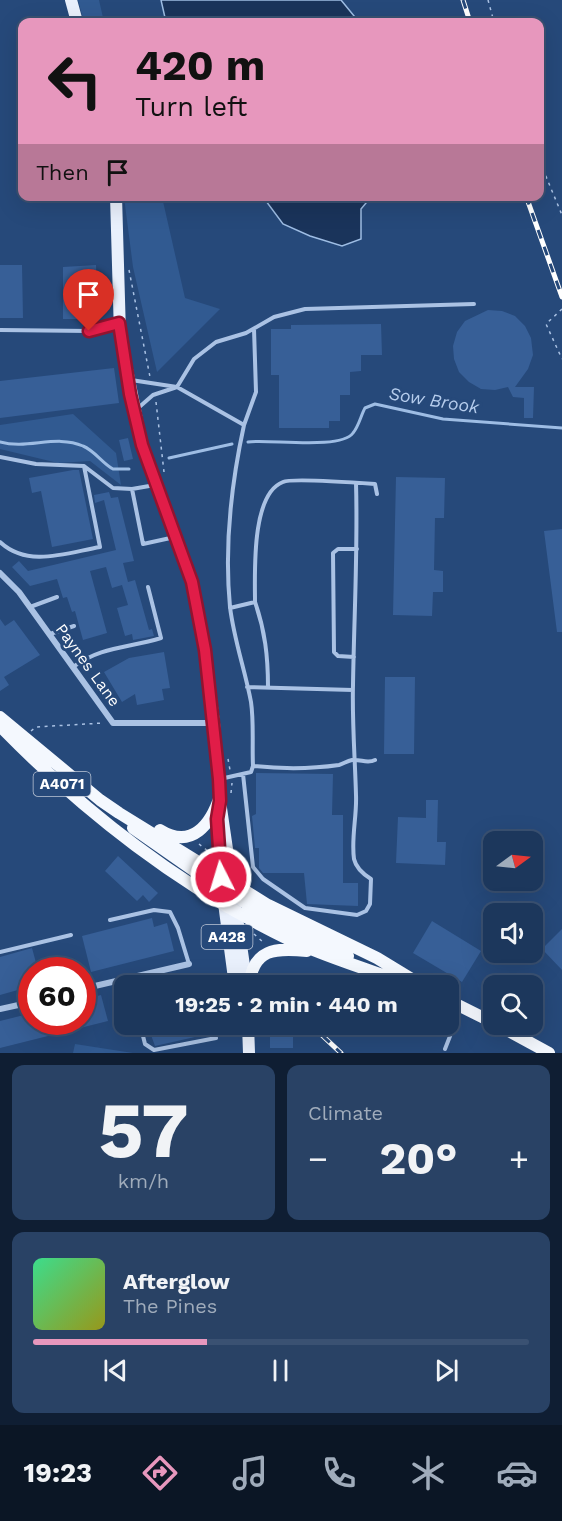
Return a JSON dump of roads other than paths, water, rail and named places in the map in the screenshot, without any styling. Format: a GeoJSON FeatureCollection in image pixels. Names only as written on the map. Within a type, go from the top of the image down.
{"type":"FeatureCollection","features":[{"type":"Feature","properties":{"kind":"highway","name":"A4071"},"geometry":{"type":"LineString","coordinates":[[0,717],[100,800],[199,860],[229,893],[320,953],[383,975]]}},
{"type":"Feature","properties":{"kind":"highway","name":"A4071"},"geometry":{"type":"LineString","coordinates":[[0,725],[125,837],[192,885],[229,893],[377,958],[405,975]]}},
{"type":"Feature","properties":{"kind":"highway"},"geometry":{"type":"LineString","coordinates":[[100,800],[130,810],[168,835],[183,837],[204,827],[213,816],[220,798]]}},
{"type":"Feature","properties":{"kind":"highway"},"geometry":{"type":"LineString","coordinates":[[229,893],[249,906],[386,975]]}},
{"type":"Feature","properties":{"kind":"highway"},"geometry":{"type":"LineString","coordinates":[[250,975],[252,966],[263,954],[275,950],[320,953]]}},
{"type":"Feature","properties":{"kind":"highway"},"geometry":{"type":"LineString","coordinates":[[459,1005],[483,1017]]}},
{"type":"Feature","properties":{"kind":"highway"},"geometry":{"type":"LineString","coordinates":[[515,1035],[549,1053]]}},
{"type":"Feature","properties":{"kind":"main road"},"geometry":{"type":"LineString","coordinates":[[71,0],[76,18]]}},
{"type":"Feature","properties":{"kind":"main road","name":"A428"},"geometry":{"type":"LineString","coordinates":[[116,201],[119,323],[128,380],[134,412],[156,484],[192,582],[205,650],[214,723],[220,798],[217,819],[246,975]]}},
{"type":"Feature","properties":{"kind":"main road","name":"A428"},"geometry":{"type":"LineString","coordinates":[[229,893],[234,975]]}},
{"type":"Feature","properties":{"kind":"street","name":"Paynes Lane"},"geometry":{"type":"LineString","coordinates":[[0,573],[30,607],[113,723],[214,723]]}},
{"type":"Feature","properties":{"kind":"street"},"geometry":{"type":"LineString","coordinates":[[153,975],[189,964]]}},
{"type":"Feature","properties":{"kind":"street"},"geometry":{"type":"LineString","coordinates":[[96,987],[114,984]]}},
{"type":"Feature","properties":{"kind":"street"},"geometry":{"type":"LineString","coordinates":[[0,1009],[18,1005]]}},
{"type":"Feature","properties":{"kind":"street"},"geometry":{"type":"LineString","coordinates":[[249,1049],[260,1053]]}},
{"type":"Feature","properties":{"kind":"lane"},"geometry":{"type":"LineString","coordinates":[[134,412],[153,395],[177,387],[194,359],[216,342],[254,328],[274,317],[305,309],[474,304]]}},
{"type":"Feature","properties":{"kind":"lane"},"geometry":{"type":"LineString","coordinates":[[0,330],[89,331],[119,323]]}},
{"type":"Feature","properties":{"kind":"lane"},"geometry":{"type":"LineString","coordinates":[[219,779],[243,774],[250,771],[253,766],[251,703],[238,657],[230,608],[229,509],[244,425],[256,392],[254,328]]}},
{"type":"Feature","properties":{"kind":"lane"},"geometry":{"type":"LineString","coordinates":[[128,380],[177,387],[244,425]]}},
{"type":"Feature","properties":{"kind":"lane"},"geometry":{"type":"LineString","coordinates":[[0,457],[36,464],[84,466],[113,488],[132,489],[156,484]]}},
{"type":"Feature","properties":{"kind":"lane"},"geometry":{"type":"LineString","coordinates":[[0,542],[8,549],[34,559],[100,547],[84,466]]}},
{"type":"Feature","properties":{"kind":"lane"},"geometry":{"type":"LineString","coordinates":[[268,687],[268,657],[264,629],[255,602],[254,563],[265,498],[272,488],[291,479],[375,484],[377,494]]}},
{"type":"Feature","properties":{"kind":"lane"},"geometry":{"type":"LineString","coordinates":[[243,774],[253,867],[263,879],[305,908],[357,915],[366,911],[370,904],[371,879],[361,872],[354,861],[357,808],[353,760],[356,483]]}},
{"type":"Feature","properties":{"kind":"lane"},"geometry":{"type":"LineString","coordinates":[[132,489],[143,544],[176,537]]}},
{"type":"Feature","properties":{"kind":"lane"},"geometry":{"type":"LineString","coordinates":[[354,657],[338,656],[334,652],[333,553],[338,549],[357,549]]}},
{"type":"Feature","properties":{"kind":"lane"},"geometry":{"type":"LineString","coordinates":[[73,667],[102,650],[138,645],[161,638],[148,587]]}},
{"type":"Feature","properties":{"kind":"lane"},"geometry":{"type":"LineString","coordinates":[[30,607],[57,597]]}},
{"type":"Feature","properties":{"kind":"lane"},"geometry":{"type":"LineString","coordinates":[[230,608],[255,602]]}},
{"type":"Feature","properties":{"kind":"lane"},"geometry":{"type":"LineString","coordinates":[[50,634],[74,626]]}},
{"type":"Feature","properties":{"kind":"lane"},"geometry":{"type":"LineString","coordinates":[[247,687],[353,690]]}},
{"type":"Feature","properties":{"kind":"lane"},"geometry":{"type":"LineString","coordinates":[[253,766],[311,769],[353,760],[369,762],[375,760]]}},
{"type":"Feature","properties":{"kind":"lane"},"geometry":{"type":"LineString","coordinates":[[110,920],[154,910],[170,912],[178,928],[189,964]]}},
{"type":"Feature","properties":{"kind":"lane"},"geometry":{"type":"LineString","coordinates":[[0,952],[71,935]]}},
{"type":"Feature","properties":{"kind":"lane"},"geometry":{"type":"LineString","coordinates":[[445,1049],[462,1006]]}},
{"type":"Feature","properties":{"kind":"lane"},"geometry":{"type":"LineString","coordinates":[[143,1035],[145,1044],[154,1050],[216,1038]]}},
{"type":"Feature","properties":{"kind":"waterway","name":"Sow Brook"},"geometry":{"type":"LineString","coordinates":[[248,442],[320,443],[346,438],[355,430],[365,408],[375,404],[443,419],[562,428]]}},
{"type":"Feature","properties":{"kind":"waterway","name":"Sow Brook"},"geometry":{"type":"LineString","coordinates":[[0,442],[10,444],[63,441],[73,443],[87,448],[113,469],[129,469]]}},
{"type":"Feature","properties":{"kind":"waterway","name":"Sow Brook"},"geometry":{"type":"LineString","coordinates":[[169,458],[232,444]]}},
{"type":"Feature","properties":{"kind":"railway"},"geometry":{"type":"LineString","coordinates":[[463,0],[469,18]]}},
{"type":"Feature","properties":{"kind":"railway"},"geometry":{"type":"LineString","coordinates":[[528,201],[562,297]]}},
{"type":"Feature","properties":{"kind":"railway"},"geometry":{"type":"LineString","coordinates":[[322,1035],[341,1053]]}}]}
